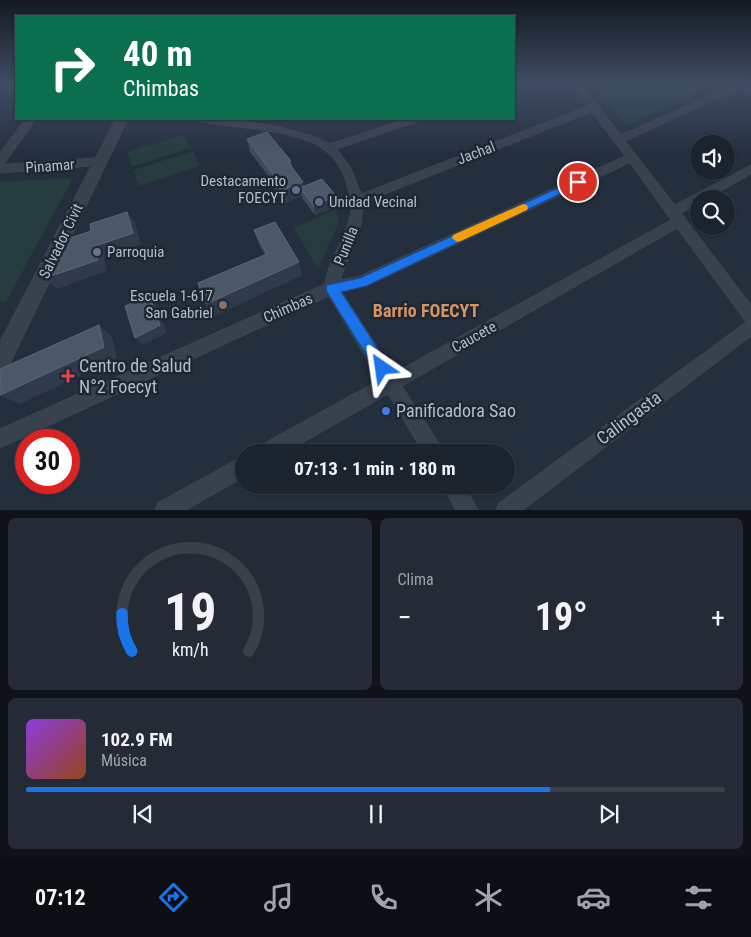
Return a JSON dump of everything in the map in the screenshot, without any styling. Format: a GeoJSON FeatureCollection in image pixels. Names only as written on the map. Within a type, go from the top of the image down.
{"type":"FeatureCollection","features":[{"type":"Feature","properties":{"kind":"street","name":"Jachal"},"geometry":{"type":"LineString","coordinates":[[357,200],[593,108]]}},
{"type":"Feature","properties":{"kind":"street"},"geometry":{"type":"LineString","coordinates":[[596,108],[751,317]]}},
{"type":"Feature","properties":{"kind":"street"},"geometry":{"type":"LineString","coordinates":[[619,140],[686,108]]}},
{"type":"Feature","properties":{"kind":"street"},"geometry":{"type":"LineString","coordinates":[[0,161],[30,120]]}},
{"type":"Feature","properties":{"kind":"street","name":"Salvador Civit"},"geometry":{"type":"LineString","coordinates":[[0,363],[121,120]]}},
{"type":"Feature","properties":{"kind":"street"},"geometry":{"type":"LineString","coordinates":[[209,120],[293,135],[318,142],[330,148],[413,120]]}},
{"type":"Feature","properties":{"kind":"street"},"geometry":{"type":"LineString","coordinates":[[243,126],[264,120]]}},
{"type":"Feature","properties":{"kind":"street","name":"Punilla"},"geometry":{"type":"LineString","coordinates":[[330,148],[341,160],[348,172],[357,200],[356,219],[337,266],[332,288]]}},
{"type":"Feature","properties":{"kind":"street","name":"Chimbas"},"geometry":{"type":"LineString","coordinates":[[0,439],[332,288],[362,282],[632,157]]}},
{"type":"Feature","properties":{"kind":"street","name":"Pinamar"},"geometry":{"type":"LineString","coordinates":[[0,169],[100,162]]}},
{"type":"Feature","properties":{"kind":"street","name":"Caucete"},"geometry":{"type":"LineString","coordinates":[[283,444],[392,384],[676,217],[751,169]]}},
{"type":"Feature","properties":{"kind":"street"},"geometry":{"type":"LineString","coordinates":[[332,288],[428,444]]}},
{"type":"Feature","properties":{"kind":"street","name":"Calingasta"},"geometry":{"type":"LineString","coordinates":[[506,510],[751,327]]}},
{"type":"Feature","properties":{"kind":"street"},"geometry":{"type":"LineString","coordinates":[[165,510],[235,471]]}},
{"type":"Feature","properties":{"kind":"street"},"geometry":{"type":"LineString","coordinates":[[458,494],[468,510]]}},
{"type":"Feature","properties":{"kind":"green space"},"geometry":{"type":"Polygon","coordinates":[[[611,108],[665,108],[626,126],[611,108]]]}},
{"type":"Feature","properties":{"kind":"green space"},"geometry":{"type":"Polygon","coordinates":[[[184,135],[190,148],[132,167],[127,152],[184,135]]]}},
{"type":"Feature","properties":{"kind":"green space"},"geometry":{"type":"Polygon","coordinates":[[[193,151],[200,166],[139,186],[134,170],[193,151]]]}},
{"type":"Feature","properties":{"kind":"green space"},"geometry":{"type":"Polygon","coordinates":[[[73,178],[6,302],[0,303],[0,182],[73,178]]]}},
{"type":"Feature","properties":{"kind":"green space"},"geometry":{"type":"Polygon","coordinates":[[[336,209],[339,222],[318,269],[294,228],[336,209]]]}},
{"type":"Feature","properties":{"kind":"building"},"geometry":{"type":"Polygon","coordinates":[[[267,132],[291,161],[288,162],[303,182],[281,191],[272,178],[275,177],[247,139],[267,132]]]}},
{"type":"Feature","properties":{"kind":"building"},"geometry":{"type":"Polygon","coordinates":[[[322,179],[336,196],[314,206],[300,188],[322,179]]]}},
{"type":"Feature","properties":{"kind":"building"},"geometry":{"type":"Polygon","coordinates":[[[127,212],[133,233],[95,246],[98,260],[45,278],[62,241],[91,231],[90,224],[127,212]]]}},
{"type":"Feature","properties":{"kind":"building"},"geometry":{"type":"Polygon","coordinates":[[[275,222],[299,262],[206,304],[198,283],[267,254],[254,230],[275,222]]]}},
{"type":"Feature","properties":{"kind":"building"},"geometry":{"type":"Polygon","coordinates":[[[149,295],[160,325],[135,338],[125,306],[149,295]]]}},
{"type":"Feature","properties":{"kind":"building"},"geometry":{"type":"Polygon","coordinates":[[[99,325],[104,347],[0,395],[0,369],[99,325]]]}},
{"type":"Feature","properties":{"kind":"slow traffic"},"geometry":{"type":"LineString","coordinates":[[457,238],[523,208]]}},
{"type":"Feature","properties":{"kind":"place","name":"Destacamento FOECYT"},"geometry":{"type":"Point","coordinates":[296,190]}},
{"type":"Feature","properties":{"kind":"place","name":"Unidad Vecinal"},"geometry":{"type":"Point","coordinates":[319,202]}},
{"type":"Feature","properties":{"kind":"place","name":"Parroquia"},"geometry":{"type":"Point","coordinates":[97,252]}},
{"type":"Feature","properties":{"kind":"place","name":"Escuela 1-617 San Gabriel"},"geometry":{"type":"Point","coordinates":[223,305]}},
{"type":"Feature","properties":{"kind":"place","name":"Centro de Salud N°2 Foecyt"},"geometry":{"type":"Point","coordinates":[68,376]}},
{"type":"Feature","properties":{"kind":"place","name":"Panificadora Sao"},"geometry":{"type":"Point","coordinates":[386,411]}},
{"type":"Feature","properties":{"kind":"district","name":"Barrio FOECYT"},"geometry":{"type":"Point","coordinates":[426,311]}},
{"type":"Feature","properties":{"kind":"route"},"geometry":{"type":"LineString","coordinates":[[382,368],[332,288],[362,282],[578,182]]}}]}
